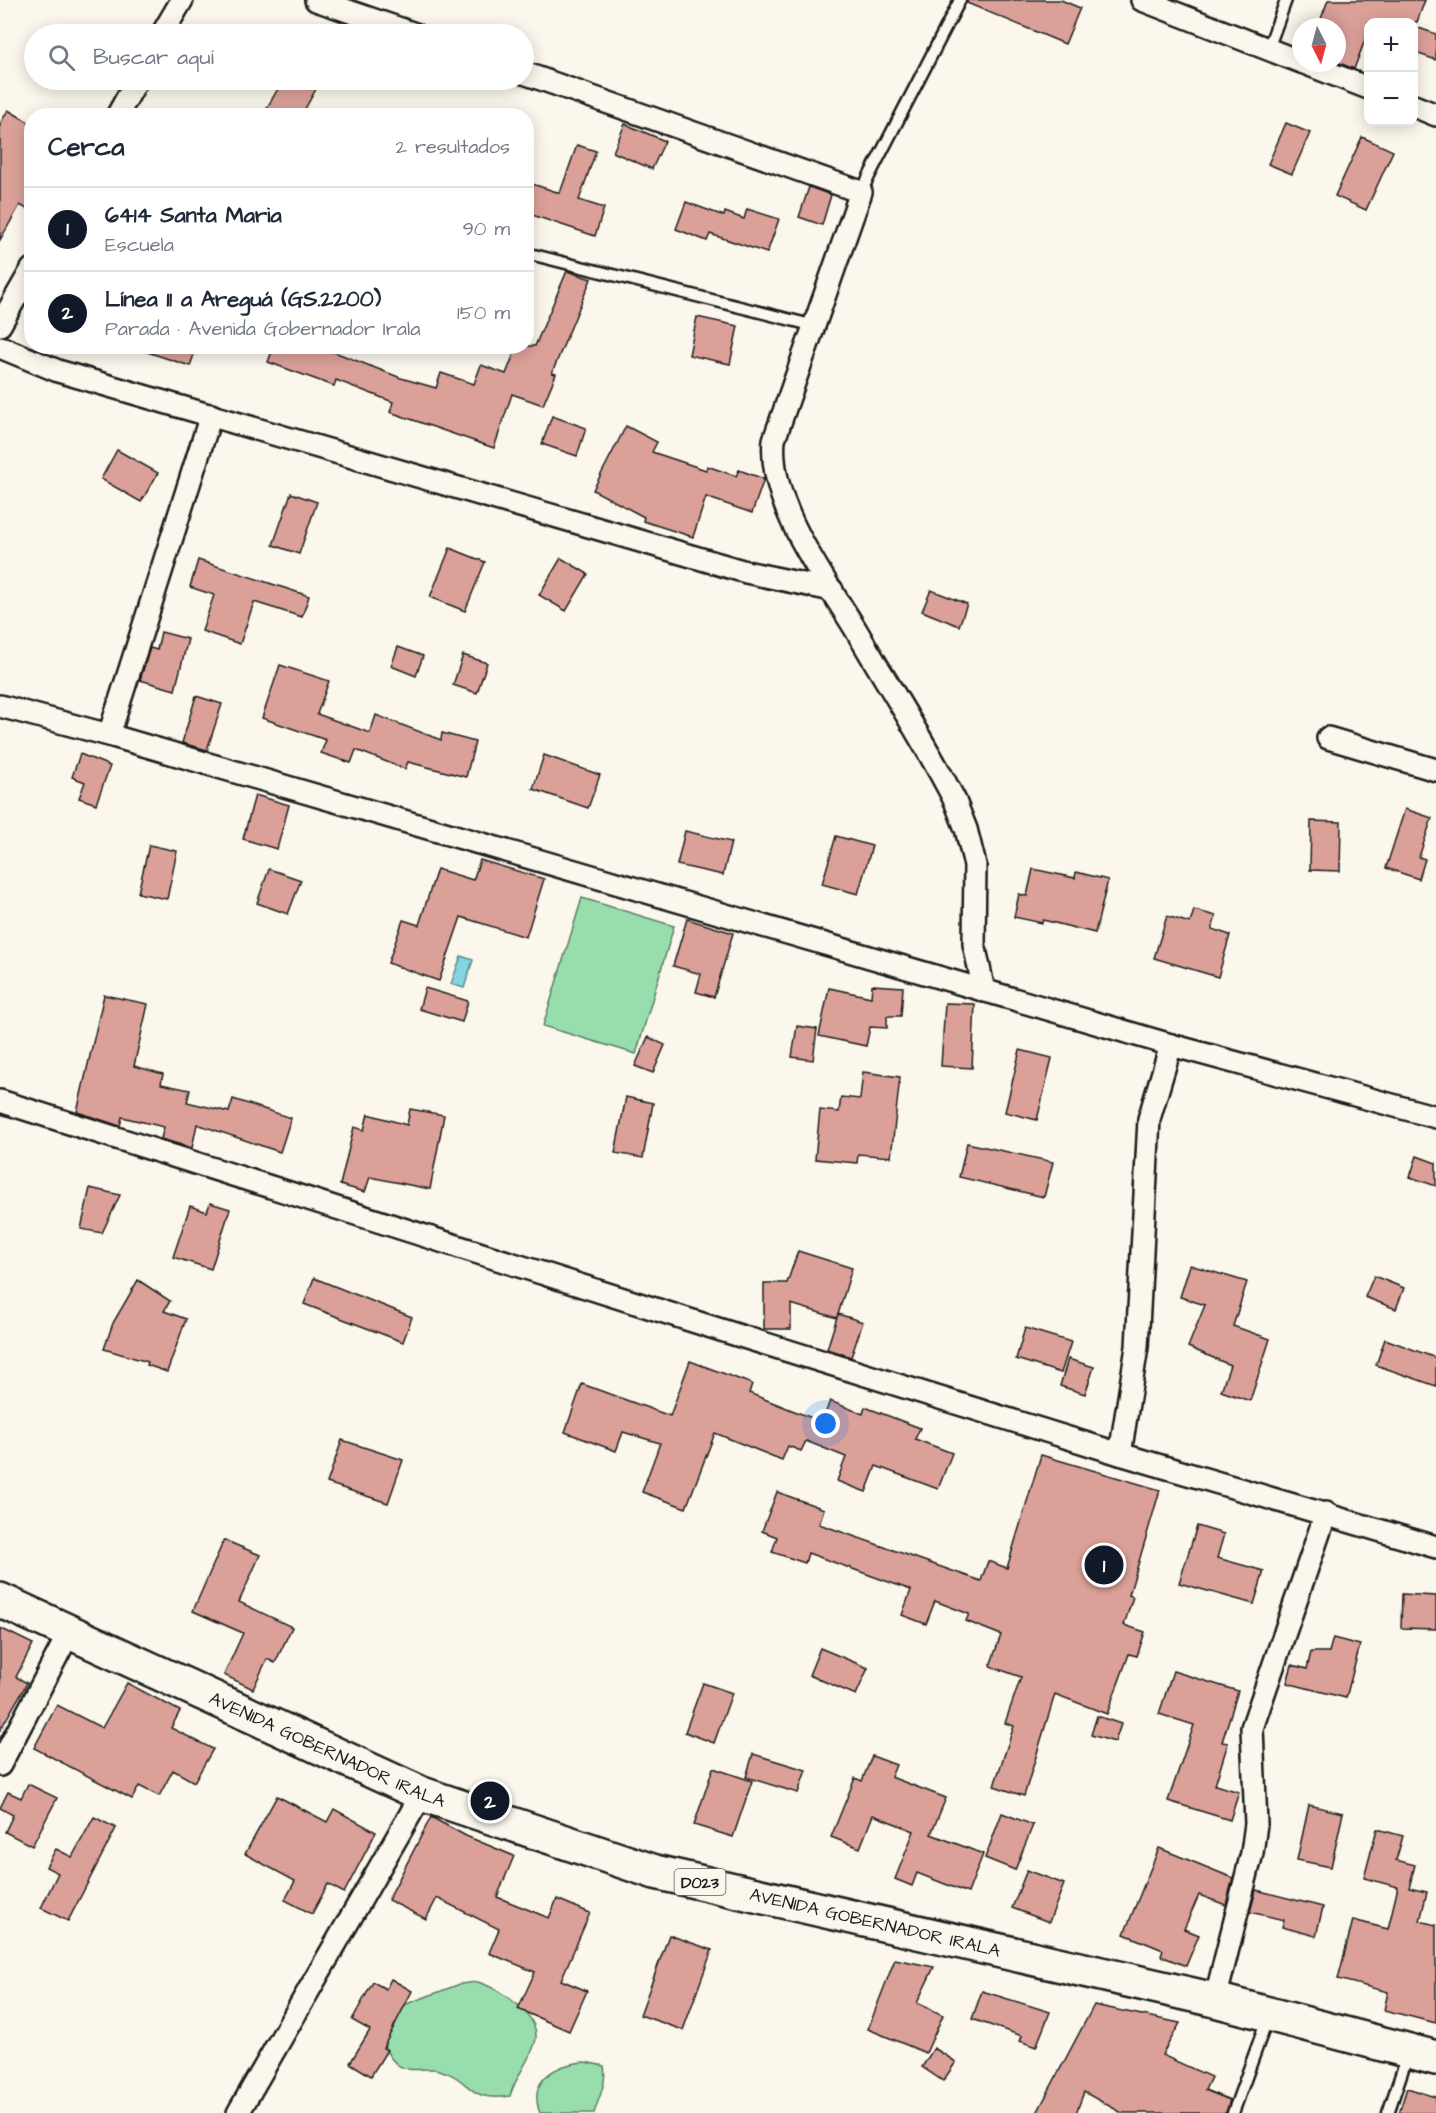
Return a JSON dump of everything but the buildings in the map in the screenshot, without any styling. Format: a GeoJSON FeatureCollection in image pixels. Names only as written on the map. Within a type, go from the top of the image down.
{"type":"FeatureCollection","features":[{"type":"Feature","properties":{"kind":"main road","name":"AVENIDA GOBERNADOR IRALA"},"geometry":{"type":"LineString","coordinates":[[0,1600],[422,1794],[655,1872],[1215,2000],[1422,2055]]}},
{"type":"Feature","properties":{"kind":"street"},"geometry":{"type":"LineString","coordinates":[[168,24],[182,0]]}},
{"type":"Feature","properties":{"kind":"street"},"geometry":{"type":"LineString","coordinates":[[316,0],[386,24]]}},
{"type":"Feature","properties":{"kind":"street"},"geometry":{"type":"LineString","coordinates":[[1142,0],[1292,58]]}},
{"type":"Feature","properties":{"kind":"street"},"geometry":{"type":"LineString","coordinates":[[1327,72],[1364,86]]}},
{"type":"Feature","properties":{"kind":"street"},"geometry":{"type":"LineString","coordinates":[[534,77],[861,192],[774,440],[772,458],[778,484],[798,534],[940,772],[966,829],[975,865],[974,944],[984,991]]}},
{"type":"Feature","properties":{"kind":"street"},"geometry":{"type":"LineString","coordinates":[[121,108],[131,90]]}},
{"type":"Feature","properties":{"kind":"street"},"geometry":{"type":"LineString","coordinates":[[1418,108],[1436,115]]}},
{"type":"Feature","properties":{"kind":"street"},"geometry":{"type":"LineString","coordinates":[[0,326],[24,283]]}},
{"type":"Feature","properties":{"kind":"street"},"geometry":{"type":"LineString","coordinates":[[0,347],[58,371],[211,416],[746,572],[832,590]]}},
{"type":"Feature","properties":{"kind":"street"},"geometry":{"type":"LineString","coordinates":[[109,735],[211,416]]}},
{"type":"Feature","properties":{"kind":"street"},"geometry":{"type":"LineString","coordinates":[[0,706],[109,735],[1170,1045],[1436,1117]]}},
{"type":"Feature","properties":{"kind":"street"},"geometry":{"type":"LineString","coordinates":[[1328,738],[1436,770]]}},
{"type":"Feature","properties":{"kind":"street"},"geometry":{"type":"LineString","coordinates":[[1120,1454],[1137,1347],[1149,1119],[1170,1045]]}},
{"type":"Feature","properties":{"kind":"street"},"geometry":{"type":"LineString","coordinates":[[0,1101],[1120,1454],[1436,1547]]}},
{"type":"Feature","properties":{"kind":"street"},"geometry":{"type":"LineString","coordinates":[[1215,2000],[1252,1853],[1256,1824],[1252,1728],[1326,1513]]}},
{"type":"Feature","properties":{"kind":"street"},"geometry":{"type":"LineString","coordinates":[[0,1765],[70,1631]]}},
{"type":"Feature","properties":{"kind":"street"},"geometry":{"type":"LineString","coordinates":[[238,2113],[422,1794]]}},
{"type":"Feature","properties":{"kind":"lane"},"geometry":{"type":"LineString","coordinates":[[861,192],[960,0]]}},
{"type":"Feature","properties":{"kind":"lane"},"geometry":{"type":"LineString","coordinates":[[1268,49],[1286,0]]}},
{"type":"Feature","properties":{"kind":"lane"},"geometry":{"type":"LineString","coordinates":[[534,255],[815,326]]}},
{"type":"Feature","properties":{"kind":"lane"},"geometry":{"type":"LineString","coordinates":[[1233,2113],[1269,2014]]}},
{"type":"Feature","properties":{"kind":"lane"},"geometry":{"type":"LineString","coordinates":[[1388,2113],[1422,2055]]}},
{"type":"Feature","properties":{"kind":"green space"},"geometry":{"type":"Polygon","coordinates":[[[582,898],[674,926],[636,1054],[543,1026],[582,898]]]}},
{"type":"Feature","properties":{"kind":"green space"},"geometry":{"type":"Polygon","coordinates":[[[478,1982],[498,1991],[519,2006],[533,2025],[536,2035],[534,2046],[510,2096],[485,2096],[450,2074],[439,2070],[403,2068],[391,2058],[383,2042],[381,2033],[404,2005],[460,1984],[478,1982]]]}},
{"type":"Feature","properties":{"kind":"green space"},"geometry":{"type":"Polygon","coordinates":[[[585,2062],[604,2066],[603,2084],[594,2113],[540,2113],[537,2101],[541,2082],[555,2070],[574,2063],[585,2062]]]}},
{"type":"Feature","properties":{"kind":"water"},"geometry":{"type":"Polygon","coordinates":[[[461,956],[473,960],[464,988],[451,984],[461,956]]]}},
{"type":"Feature","properties":{"kind":"place","name":"6414 Santa Maria"},"geometry":{"type":"Point","coordinates":[1104,1565]}},
{"type":"Feature","properties":{"kind":"place","name":"Línea 11 a Areguá (GS.2200)"},"geometry":{"type":"Point","coordinates":[490,1801]}}]}
